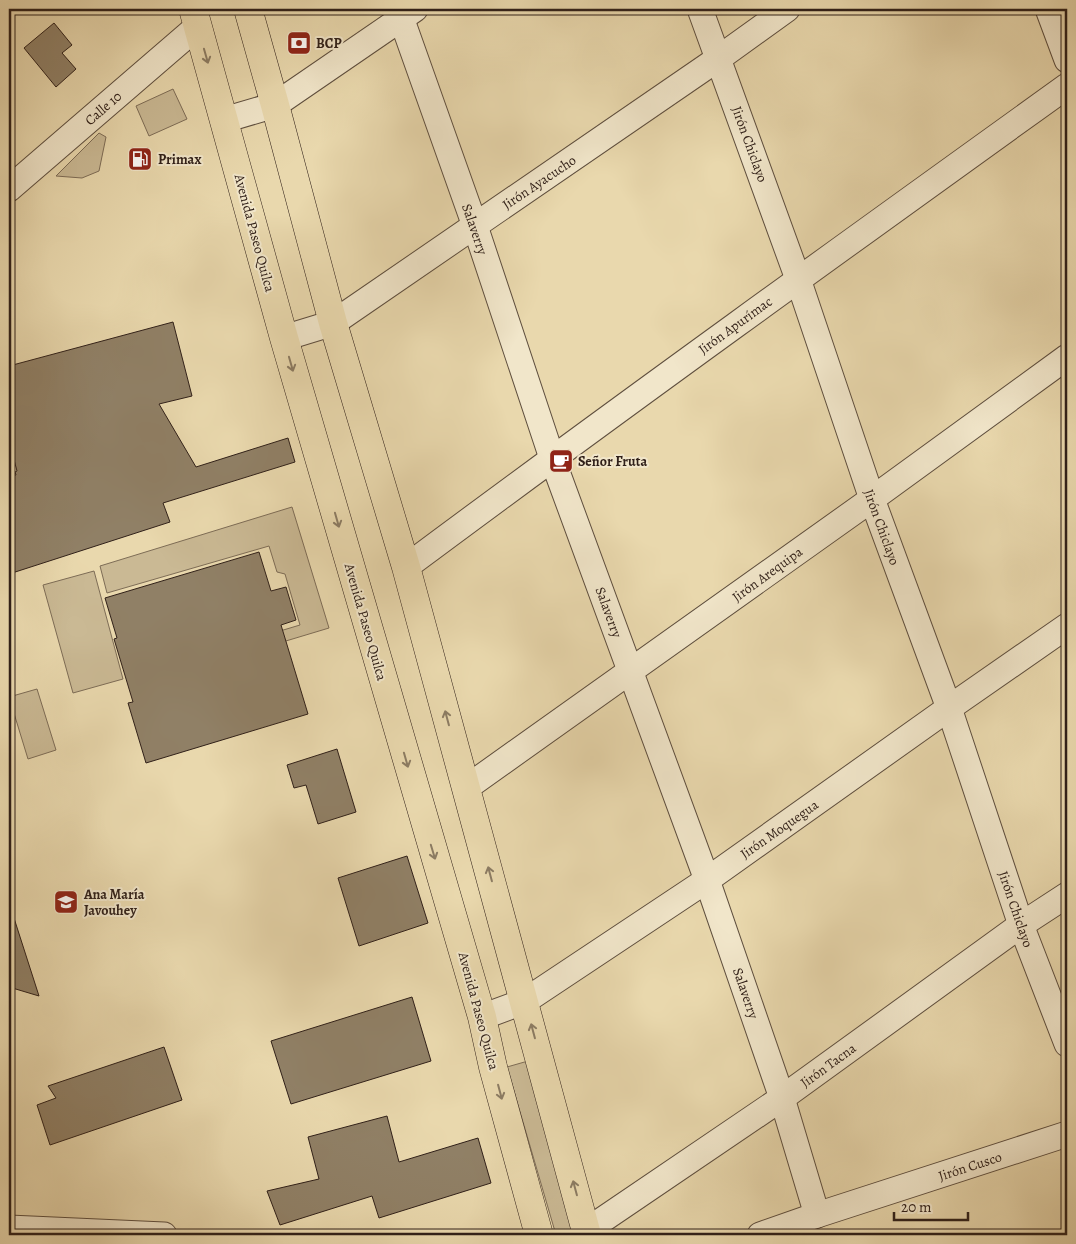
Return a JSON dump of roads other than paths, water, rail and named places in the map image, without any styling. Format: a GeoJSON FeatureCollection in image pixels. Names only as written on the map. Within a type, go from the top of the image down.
{"type":"FeatureCollection","features":[{"type":"Feature","properties":{"kind":"main road"},"geometry":{"type":"LineString","coordinates":[[248,9],[333,323],[406,566],[587,1233]]}},
{"type":"Feature","properties":{"kind":"main road","name":"Avenida Paseo Quilca"},"geometry":{"type":"LineString","coordinates":[[195,18],[284,338],[482,1017],[493,1066],[539,1235]]}},
{"type":"Feature","properties":{"kind":"street","name":"Jirón Chiclayo"},"geometry":{"type":"LineString","coordinates":[[700,9],[798,279],[872,499],[950,708],[1021,926],[1067,1044]]}},
{"type":"Feature","properties":{"kind":"street","name":"Jirón Ayacucho"},"geometry":{"type":"LineString","coordinates":[[284,338],[333,323],[719,58],[787,9]]}},
{"type":"Feature","properties":{"kind":"street"},"geometry":{"type":"LineString","coordinates":[[1048,9],[1067,60]]}},
{"type":"Feature","properties":{"kind":"street"},"geometry":{"type":"LineString","coordinates":[[224,120],[275,105],[405,12]]}},
{"type":"Feature","properties":{"kind":"street","name":"Salaverry"},"geometry":{"type":"LineString","coordinates":[[405,12],[552,458],[707,880],[782,1098],[817,1215]]}},
{"type":"Feature","properties":{"kind":"street","name":"Calle 10"},"geometry":{"type":"LineString","coordinates":[[9,189],[195,18]]}},
{"type":"Feature","properties":{"kind":"street","name":"Jirón Apurímac"},"geometry":{"type":"LineString","coordinates":[[406,566],[798,279],[1067,86]]}},
{"type":"Feature","properties":{"kind":"street","name":"Jirón Arequipa"},"geometry":{"type":"LineString","coordinates":[[466,788],[872,499],[1067,357]]}},
{"type":"Feature","properties":{"kind":"street","name":"Jirón Moquegua"},"geometry":{"type":"LineString","coordinates":[[482,1017],[525,1001],[707,880],[1067,626]]}},
{"type":"Feature","properties":{"kind":"street","name":"Jirón Tacna"},"geometry":{"type":"LineString","coordinates":[[587,1233],[782,1098],[1067,895]]}},
{"type":"Feature","properties":{"kind":"street","name":"Jirón Cusco"},"geometry":{"type":"LineString","coordinates":[[760,1235],[1067,1134]]}},
{"type":"Feature","properties":{"kind":"street"},"geometry":{"type":"LineString","coordinates":[[9,1228],[164,1235]]}},
{"type":"Feature","properties":{"kind":"place","name":"BCP"},"geometry":{"type":"Point","coordinates":[299,43]}},
{"type":"Feature","properties":{"kind":"place","name":"Primax"},"geometry":{"type":"Point","coordinates":[140,159]}},
{"type":"Feature","properties":{"kind":"place","name":"Señor Fruta"},"geometry":{"type":"Point","coordinates":[561,461]}},
{"type":"Feature","properties":{"kind":"place","name":"Ana María Javouhey"},"geometry":{"type":"Point","coordinates":[66,902]}}]}
